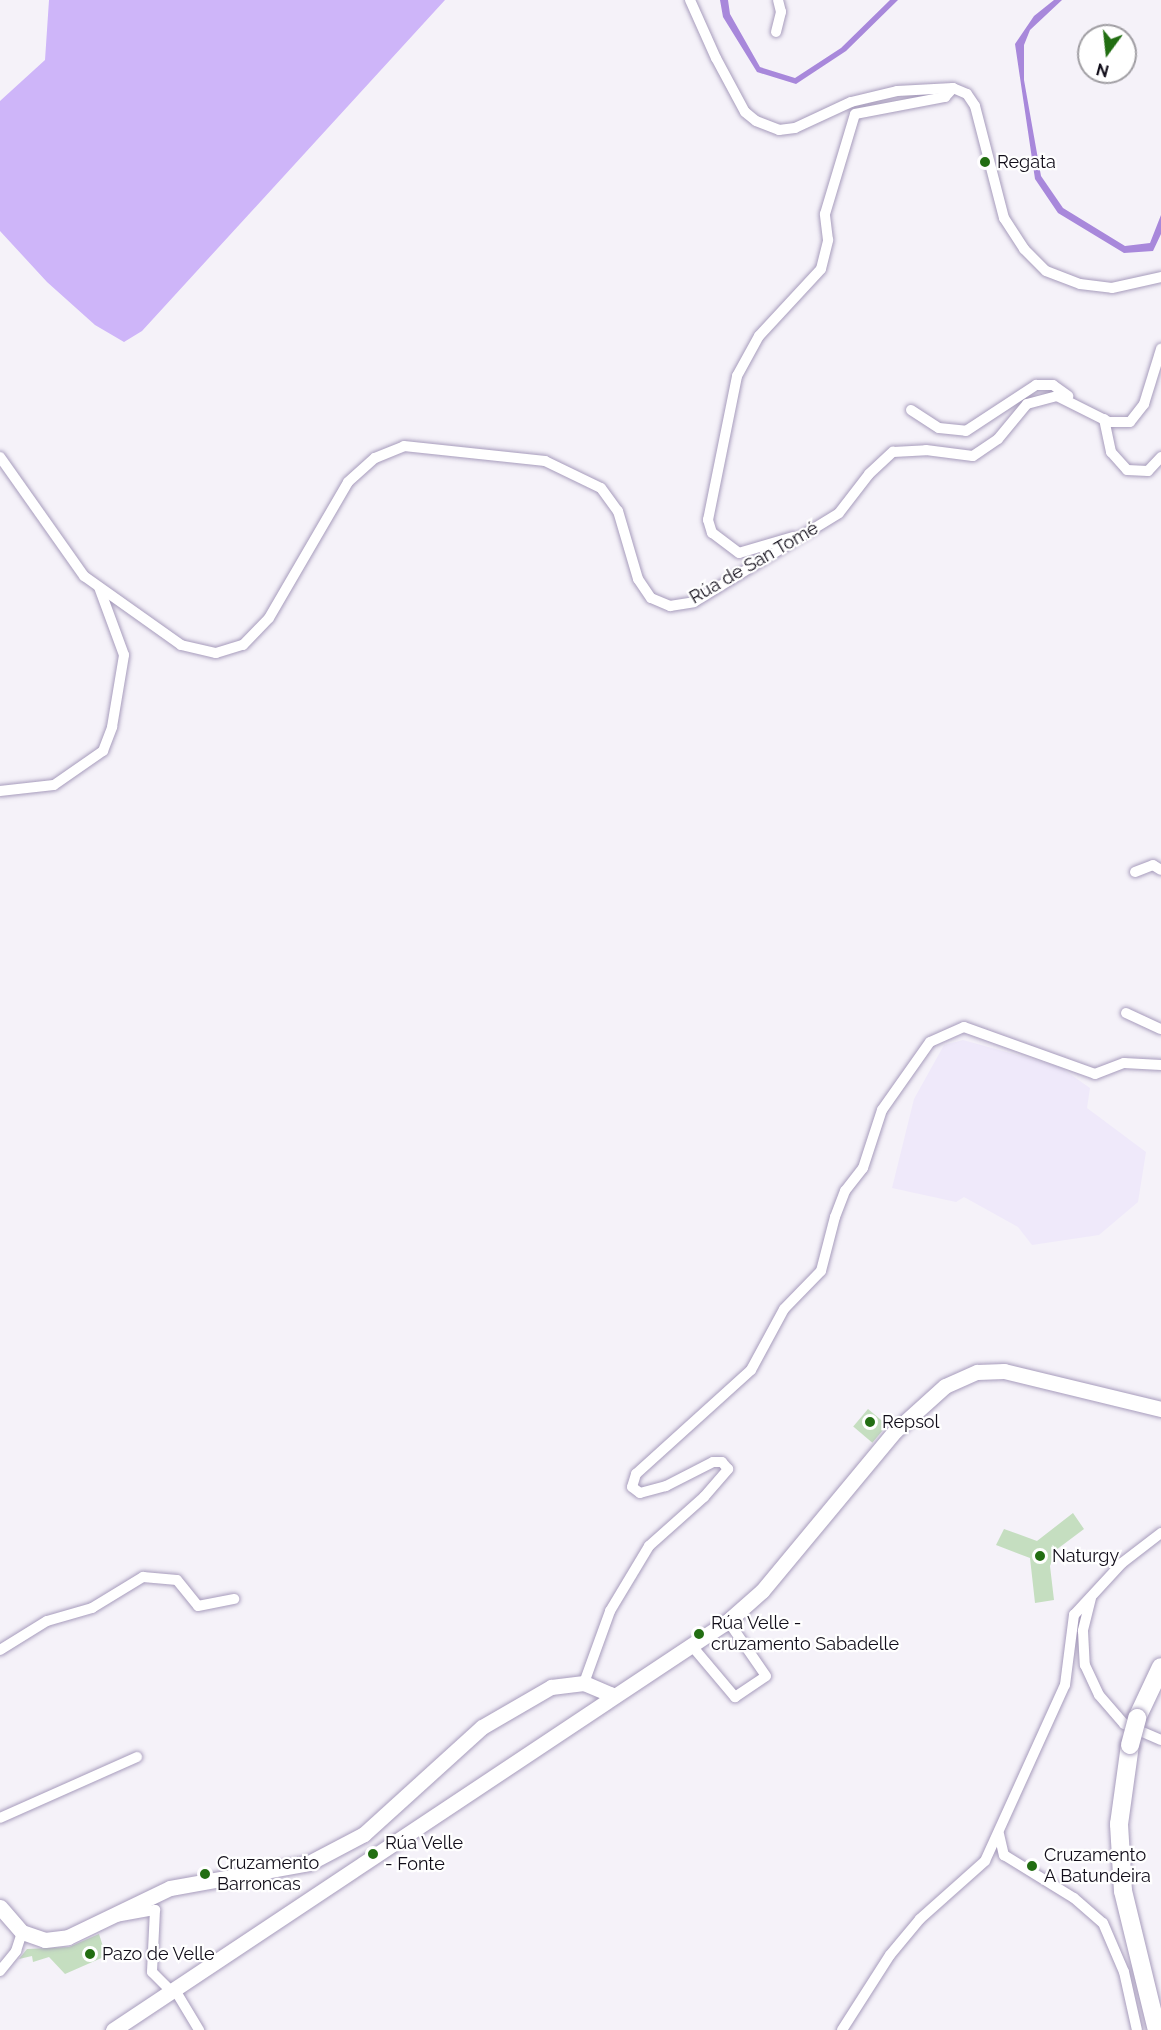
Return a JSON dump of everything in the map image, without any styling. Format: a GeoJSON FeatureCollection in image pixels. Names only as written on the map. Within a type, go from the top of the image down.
{"type":"FeatureCollection","features":[{"type":"Feature","properties":{"kind":"highway"},"geometry":{"type":"LineString","coordinates":[[1157,2030],[1123,1891],[1119,1824],[1130,1744],[1137,1718],[1161,1667]]}},
{"type":"Feature","properties":{"kind":"highway"},"geometry":{"type":"LineString","coordinates":[[1144,1984],[1161,2025]]}},
{"type":"Feature","properties":{"kind":"street"},"geometry":{"type":"LineString","coordinates":[[690,0],[698,25],[745,112],[768,128],[795,128],[851,102],[897,91],[953,88],[967,94],[975,106],[1004,218],[1024,249],[1046,271],[1080,284],[1112,288],[1161,278]]}},
{"type":"Feature","properties":{"kind":"street"},"geometry":{"type":"LineString","coordinates":[[776,32],[782,12],[778,0]]}},
{"type":"Feature","properties":{"kind":"street"},"geometry":{"type":"LineString","coordinates":[[805,534],[739,553],[712,533],[708,520],[737,376],[759,336],[821,269],[828,240],[825,214],[855,114],[945,97],[953,88]]}},
{"type":"Feature","properties":{"kind":"street"},"geometry":{"type":"LineString","coordinates":[[1161,349],[1138,416],[1120,423],[1104,419],[1111,452],[1127,470],[1148,471],[1161,457]]}},
{"type":"Feature","properties":{"kind":"street"},"geometry":{"type":"LineString","coordinates":[[911,410],[939,428],[966,430],[1036,385],[1053,385],[1076,403]]}},
{"type":"Feature","properties":{"kind":"street","name":"Rúa de San Tomé"},"geometry":{"type":"LineString","coordinates":[[0,457],[84,576],[181,645],[216,654],[243,645],[269,618],[348,482],[375,458],[404,446],[545,461],[601,488],[618,511],[638,579],[651,598],[670,606],[694,603],[805,534],[852,501],[869,474],[893,452],[926,450],[973,456],[998,439],[1027,404],[1058,396],[1104,419]]}},
{"type":"Feature","properties":{"kind":"street"},"geometry":{"type":"LineString","coordinates":[[0,791],[54,785],[103,751],[112,727],[124,655],[99,586]]}},
{"type":"Feature","properties":{"kind":"street"},"geometry":{"type":"LineString","coordinates":[[1135,872],[1153,866],[1161,870]]}},
{"type":"Feature","properties":{"kind":"street"},"geometry":{"type":"LineString","coordinates":[[1126,1013],[1161,1029]]}},
{"type":"Feature","properties":{"kind":"street"},"geometry":{"type":"LineString","coordinates":[[584,1683],[610,1611],[649,1546],[728,1469],[722,1462],[713,1462],[666,1486],[640,1493],[632,1487],[636,1474],[751,1370],[784,1309],[821,1271],[835,1217],[845,1191],[863,1168],[882,1110],[930,1042],[964,1027],[1095,1074],[1124,1063],[1161,1065]]}},
{"type":"Feature","properties":{"kind":"street"},"geometry":{"type":"LineString","coordinates":[[113,2030],[728,1621],[762,1591],[913,1412],[960,1378],[1004,1371],[1161,1409]]}},
{"type":"Feature","properties":{"kind":"street"},"geometry":{"type":"LineString","coordinates":[[842,2030],[890,1954],[920,1919],[985,1861],[1065,1685],[1074,1615],[1092,1594],[1161,1533]]}},
{"type":"Feature","properties":{"kind":"street"},"geometry":{"type":"LineString","coordinates":[[0,1650],[47,1621],[92,1608],[142,1577],[177,1580],[198,1606],[234,1599]]}},
{"type":"Feature","properties":{"kind":"street"},"geometry":{"type":"LineString","coordinates":[[1092,1594],[1083,1631],[1085,1665],[1099,1695],[1132,1730],[1161,1740]]}},
{"type":"Feature","properties":{"kind":"street"},"geometry":{"type":"LineString","coordinates":[[692,1646],[735,1697],[766,1676],[728,1621]]}},
{"type":"Feature","properties":{"kind":"street"},"geometry":{"type":"LineString","coordinates":[[0,1907],[22,1932],[45,1940],[68,1937],[170,1888],[309,1863],[364,1834],[482,1727],[551,1687],[584,1683],[614,1696]]}},
{"type":"Feature","properties":{"kind":"street"},"geometry":{"type":"LineString","coordinates":[[0,1818],[137,1757]]}},
{"type":"Feature","properties":{"kind":"street"},"geometry":{"type":"LineString","coordinates":[[999,1834],[1004,1855],[1074,1898],[1103,1923],[1124,1971],[1137,2030]]}},
{"type":"Feature","properties":{"kind":"street"},"geometry":{"type":"LineString","coordinates":[[110,1918],[155,1910],[152,1972],[173,1991],[199,2030]]}},
{"type":"Feature","properties":{"kind":"street"},"geometry":{"type":"LineString","coordinates":[[0,1971],[16,1951],[22,1932]]}},
{"type":"Feature","properties":{"kind":"shaded area"},"geometry":{"type":"Polygon","coordinates":[[[49,0],[445,0],[142,331],[124,342],[95,325],[47,282],[0,231],[0,101],[45,60],[49,0]]]}},
{"type":"Feature","properties":{"kind":"shaded area"},"geometry":{"type":"Polygon","coordinates":[[[720,0],[728,0],[730,14],[760,67],[795,78],[841,48],[890,0],[898,0],[846,51],[796,84],[757,72],[723,17],[720,0]]]}},
{"type":"Feature","properties":{"kind":"shaded area"},"geometry":{"type":"Polygon","coordinates":[[[1054,0],[1062,0],[1030,30],[1024,45],[1024,80],[1041,176],[1063,208],[1125,246],[1150,243],[1161,215],[1161,234],[1153,251],[1124,253],[1058,213],[1035,179],[1015,44],[1034,16],[1054,0]]]}},
{"type":"Feature","properties":{"kind":"shaded area"},"geometry":{"type":"Polygon","coordinates":[[[963,1040],[1060,1067],[1090,1088],[1087,1108],[1146,1152],[1138,1202],[1099,1235],[1032,1245],[1018,1227],[964,1197],[956,1202],[892,1188],[914,1099],[944,1045],[963,1040]]]}},
{"type":"Feature","properties":{"kind":"building","name":"Repsol"},"geometry":{"type":"Polygon","coordinates":[[[868,1409],[887,1425],[872,1443],[853,1427],[868,1409]]]}},
{"type":"Feature","properties":{"kind":"building","name":"Naturgy"},"geometry":{"type":"Polygon","coordinates":[[[1073,1513],[1084,1529],[1056,1550],[1050,1566],[1054,1600],[1035,1603],[1030,1558],[996,1545],[1004,1529],[1037,1541],[1073,1513]]]}},
{"type":"Feature","properties":{"kind":"building","name":"Pazo de Velle"},"geometry":{"type":"Polygon","coordinates":[[[99,1934],[106,1956],[65,1974],[49,1957],[33,1962],[32,1956],[19,1959],[27,1949],[69,1947],[99,1934]]]}},
{"type":"Feature","properties":{"kind":"place","name":"Regata"},"geometry":{"type":"Point","coordinates":[985,162]}},
{"type":"Feature","properties":{"kind":"place","name":"Repsol"},"geometry":{"type":"Point","coordinates":[870,1422]}},
{"type":"Feature","properties":{"kind":"place","name":"Naturgy"},"geometry":{"type":"Point","coordinates":[1040,1556]}},
{"type":"Feature","properties":{"kind":"place","name":"Rúa Velle - cruzamento Sabadelle"},"geometry":{"type":"Point","coordinates":[699,1634]}},
{"type":"Feature","properties":{"kind":"place","name":"Rúa Velle - Fonte"},"geometry":{"type":"Point","coordinates":[373,1854]}},
{"type":"Feature","properties":{"kind":"place","name":"Cruzamento A Batundeira"},"geometry":{"type":"Point","coordinates":[1032,1866]}},
{"type":"Feature","properties":{"kind":"place","name":"Cruzamento Barroncas"},"geometry":{"type":"Point","coordinates":[205,1874]}},
{"type":"Feature","properties":{"kind":"place","name":"Pazo de Velle"},"geometry":{"type":"Point","coordinates":[90,1954]}}]}
